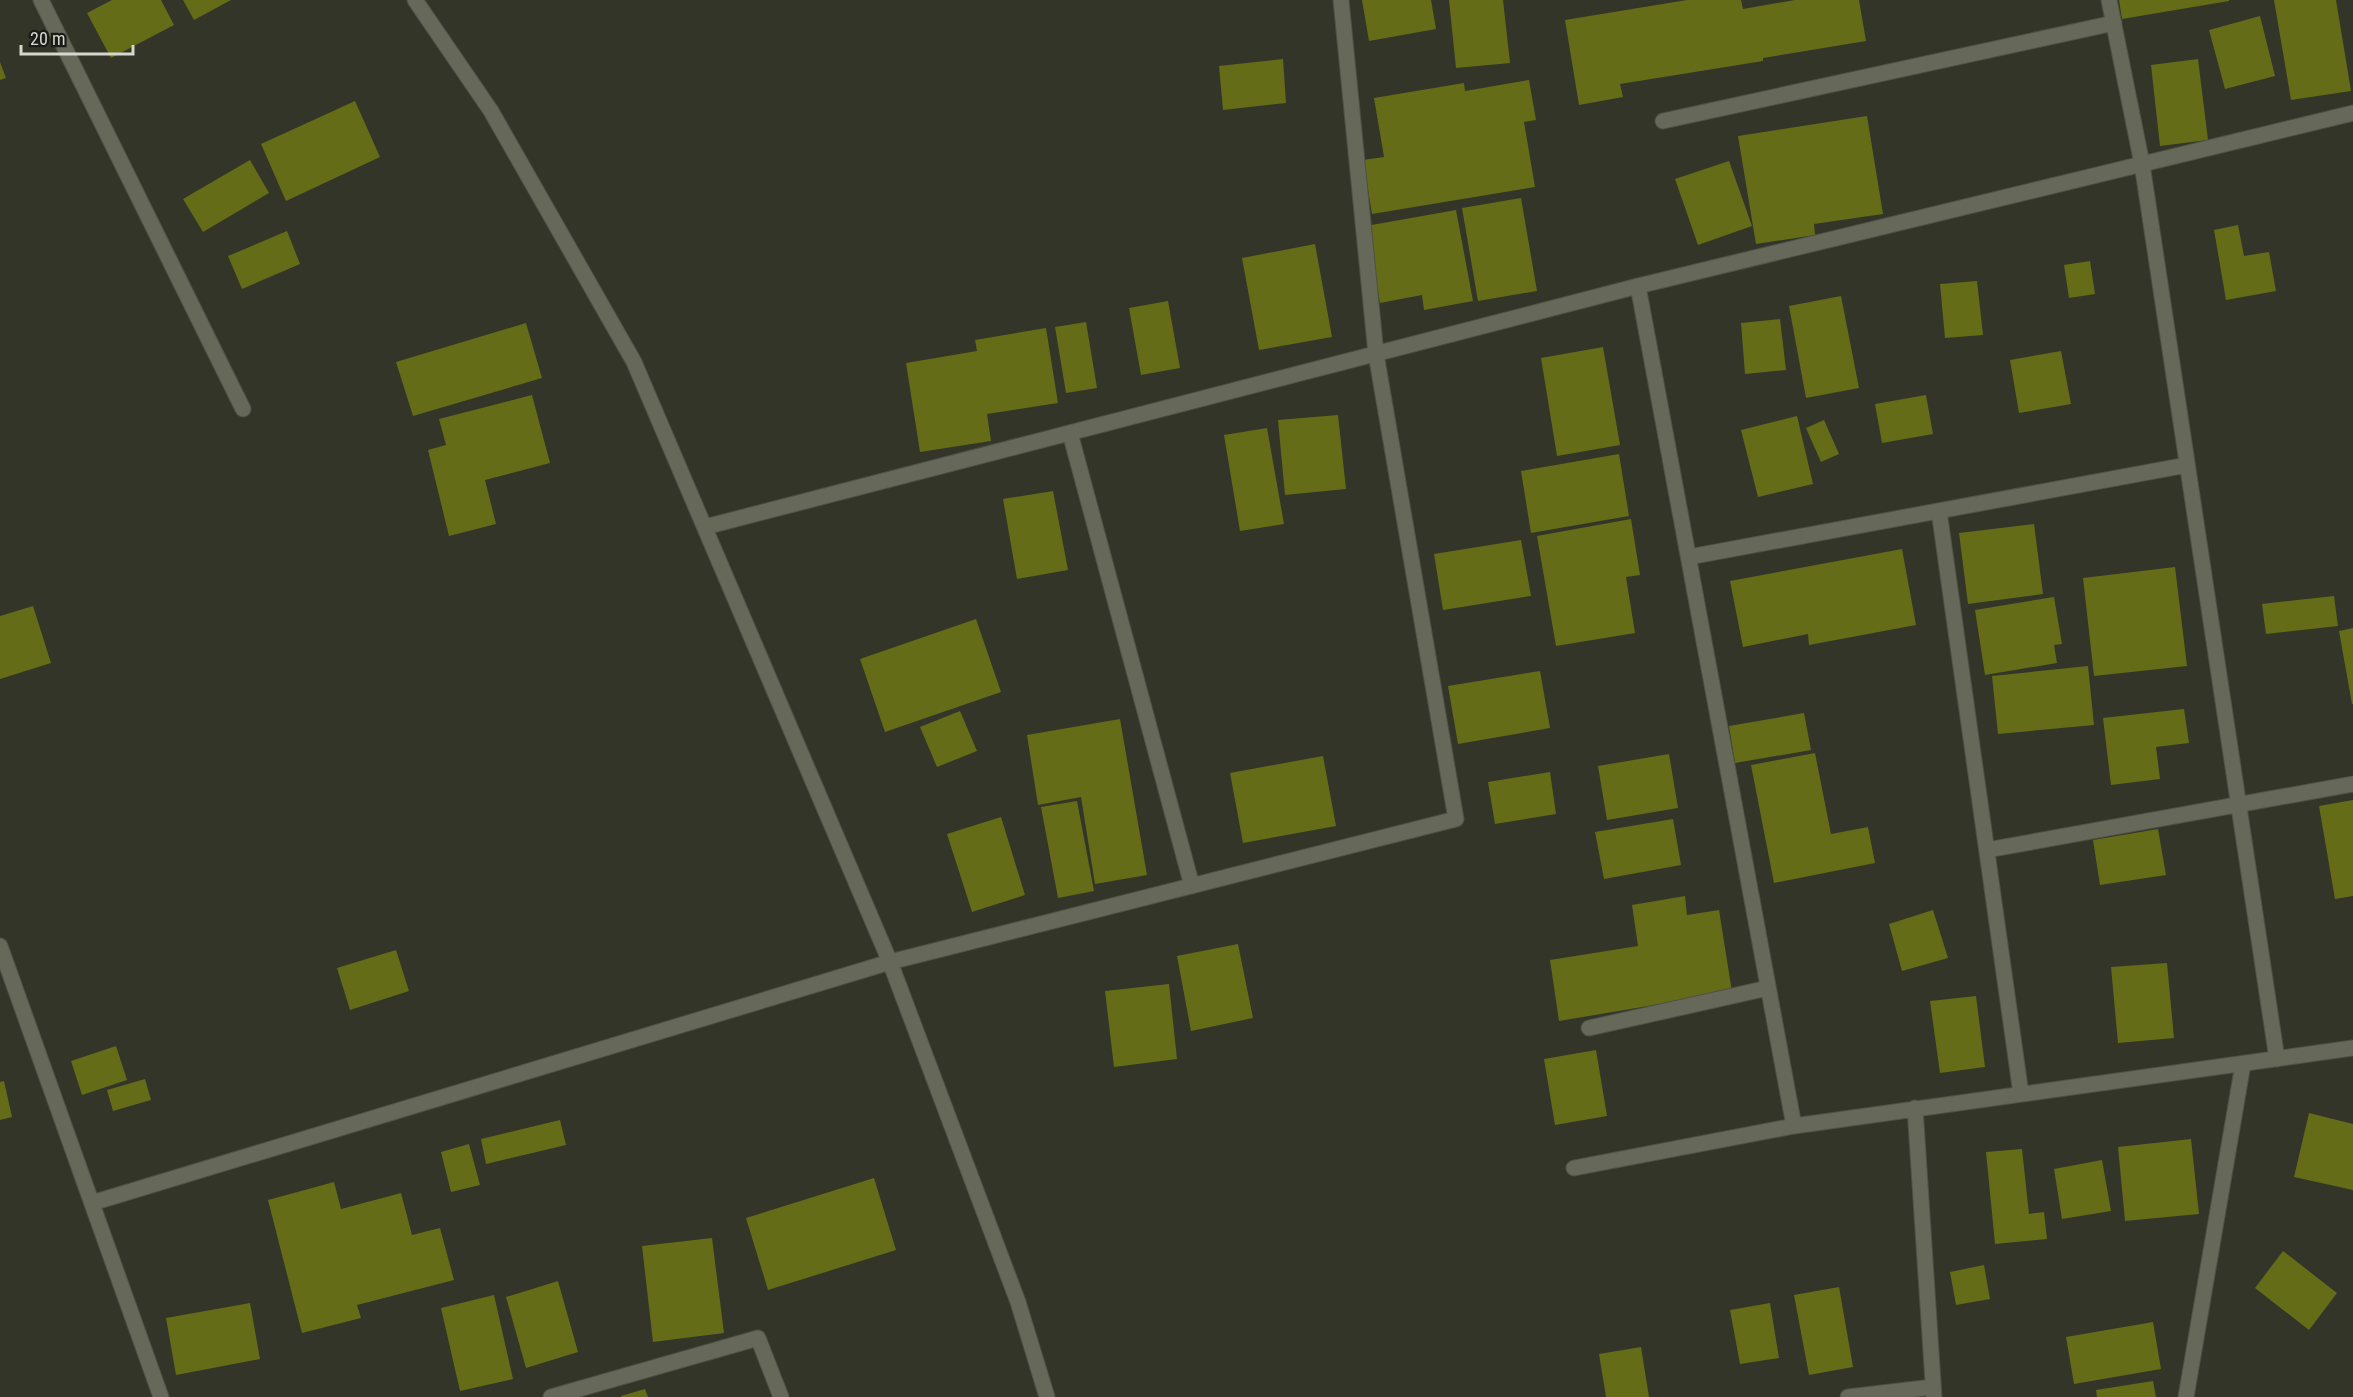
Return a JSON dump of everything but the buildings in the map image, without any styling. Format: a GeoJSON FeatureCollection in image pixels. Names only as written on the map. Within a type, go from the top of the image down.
{"type":"FeatureCollection","features":[{"type":"Feature","properties":{"kind":"street"},"geometry":{"type":"LineString","coordinates":[[41,0],[243,409]]}},
{"type":"Feature","properties":{"kind":"street"},"geometry":{"type":"LineString","coordinates":[[415,0],[491,111],[634,362],[890,962],[1018,1302],[1047,1397]]}},
{"type":"Feature","properties":{"kind":"street"},"geometry":{"type":"LineString","coordinates":[[92,1203],[890,962],[1456,819],[1376,354],[1341,0]]}},
{"type":"Feature","properties":{"kind":"street"},"geometry":{"type":"LineString","coordinates":[[2109,0],[2142,164],[2277,1059]]}},
{"type":"Feature","properties":{"kind":"street"},"geometry":{"type":"LineString","coordinates":[[1663,121],[2114,22]]}},
{"type":"Feature","properties":{"kind":"street"},"geometry":{"type":"LineString","coordinates":[[705,527],[1638,286],[2353,113]]}},
{"type":"Feature","properties":{"kind":"street"},"geometry":{"type":"LineString","coordinates":[[1638,286],[1794,1126]]}},
{"type":"Feature","properties":{"kind":"street"},"geometry":{"type":"LineString","coordinates":[[1070,433],[1192,886]]}},
{"type":"Feature","properties":{"kind":"street"},"geometry":{"type":"LineString","coordinates":[[1689,557],[2187,465]]}},
{"type":"Feature","properties":{"kind":"street"},"geometry":{"type":"LineString","coordinates":[[1939,511],[2021,1094]]}},
{"type":"Feature","properties":{"kind":"street"},"geometry":{"type":"LineString","coordinates":[[1987,850],[2353,784]]}},
{"type":"Feature","properties":{"kind":"street"},"geometry":{"type":"LineString","coordinates":[[0,946],[161,1397]]}},
{"type":"Feature","properties":{"kind":"street"},"geometry":{"type":"LineString","coordinates":[[1589,1028],[1768,988]]}},
{"type":"Feature","properties":{"kind":"street"},"geometry":{"type":"LineString","coordinates":[[1574,1168],[1794,1126],[2353,1048]]}},
{"type":"Feature","properties":{"kind":"street"},"geometry":{"type":"LineString","coordinates":[[2186,1397],[2243,1064]]}},
{"type":"Feature","properties":{"kind":"street"},"geometry":{"type":"LineString","coordinates":[[1848,1397],[1933,1392],[1915,1108]]}},
{"type":"Feature","properties":{"kind":"street"},"geometry":{"type":"LineString","coordinates":[[551,1397],[758,1338],[781,1397]]}}]}
